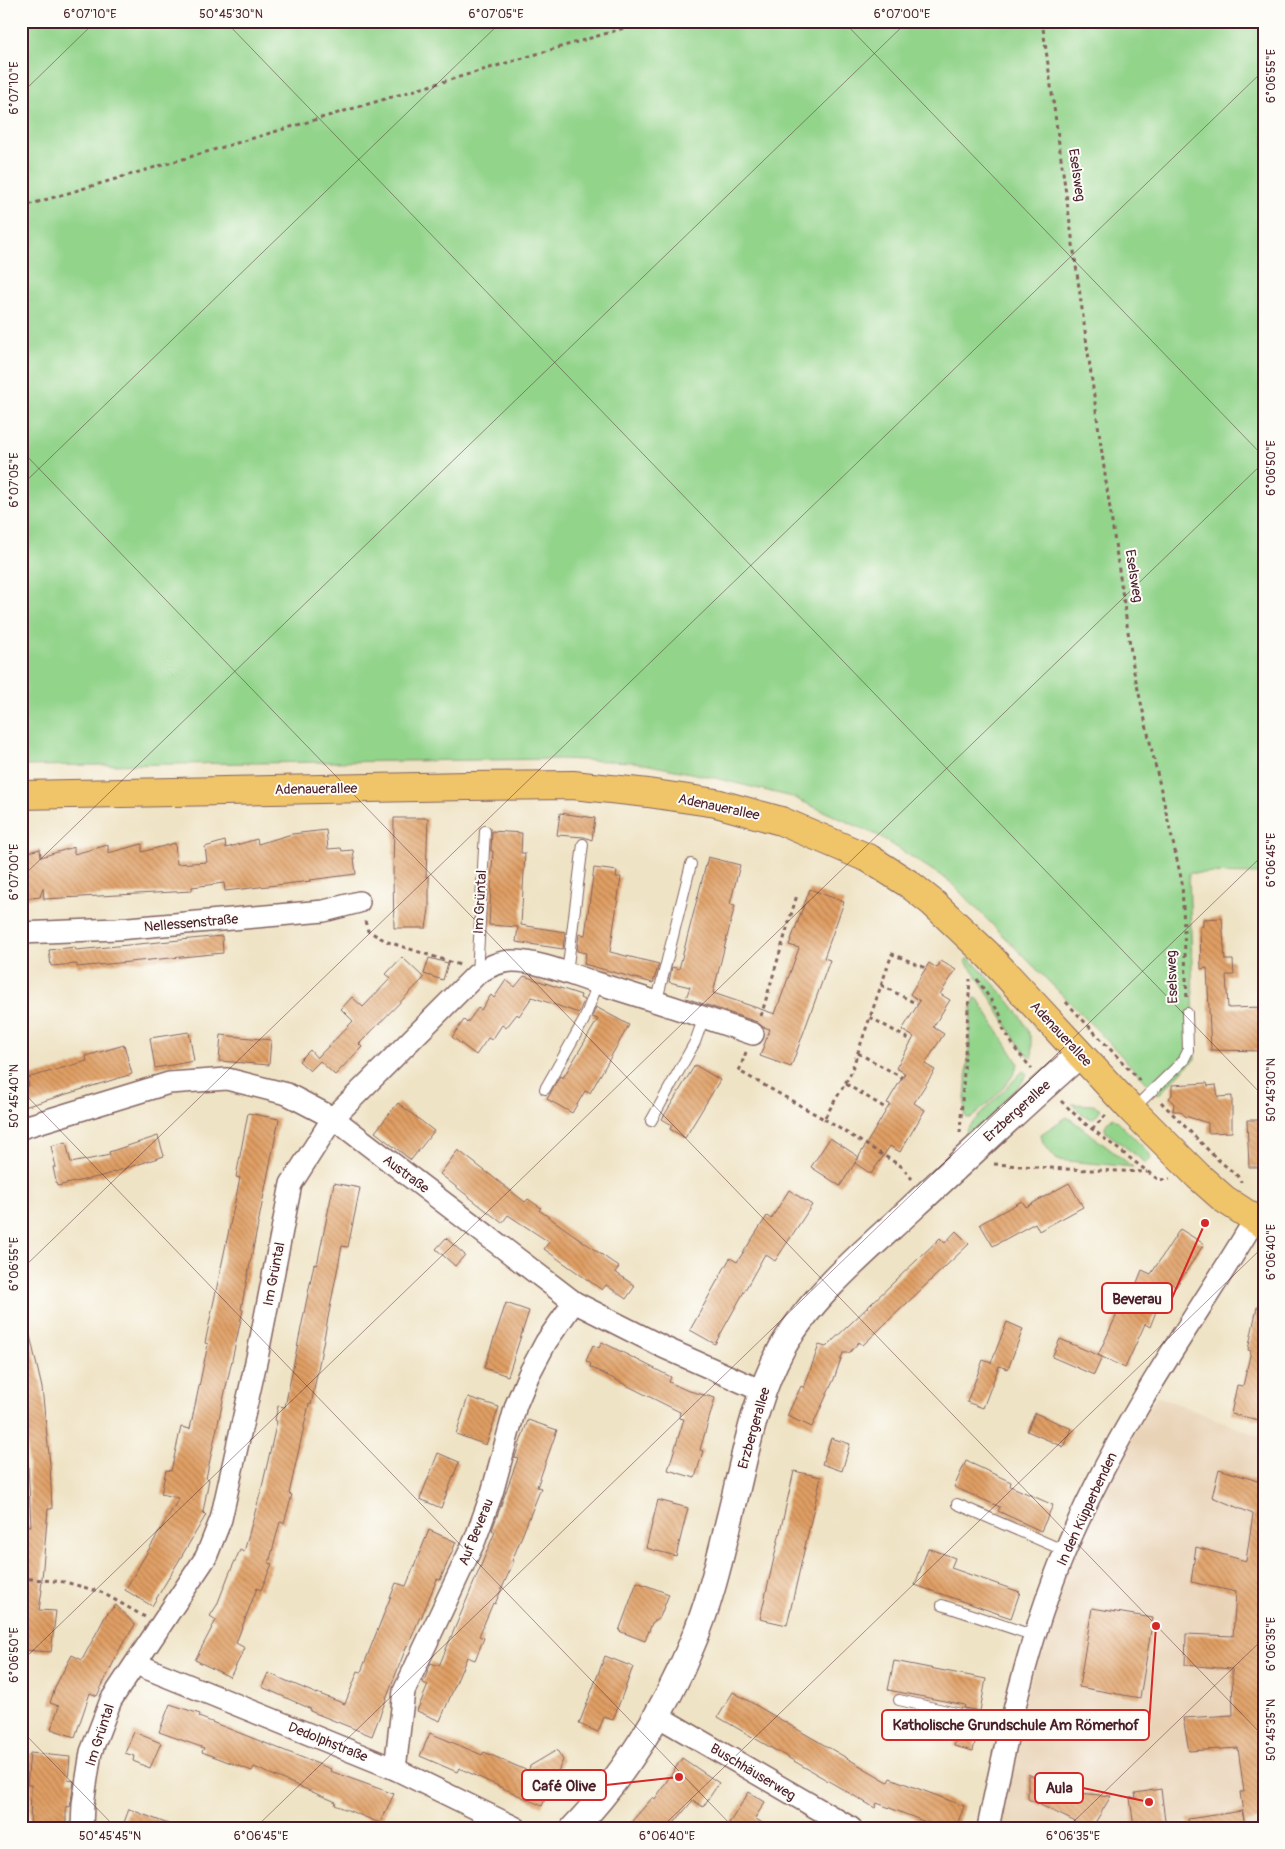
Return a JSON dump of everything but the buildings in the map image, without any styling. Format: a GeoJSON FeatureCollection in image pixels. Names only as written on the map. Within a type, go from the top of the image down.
{"type":"FeatureCollection","features":[{"type":"Feature","properties":{"kind":"main road","name":"Adenauerallee"},"geometry":{"type":"LineString","coordinates":[[21,795],[573,785],[648,793],[716,804],[781,821],[870,859],[909,884],[933,903],[988,956],[1132,1110],[1198,1176],[1224,1198],[1259,1222]]}},
{"type":"Feature","properties":{"kind":"street","name":"Nellessenstraße"},"geometry":{"type":"LineString","coordinates":[[21,933],[117,929],[324,911],[359,902]]}},
{"type":"Feature","properties":{"kind":"street","name":"Im Grüntal"},"geometry":{"type":"LineString","coordinates":[[82,1828],[83,1804],[91,1752],[111,1700],[206,1557],[221,1519],[258,1352],[291,1184],[333,1118],[477,972],[511,960],[527,962],[657,1000],[753,1034]]}},
{"type":"Feature","properties":{"kind":"street","name":"Erzbergerallee"},"geometry":{"type":"LineString","coordinates":[[574,1828],[590,1812],[625,1764],[676,1681],[693,1643],[708,1600],[762,1391],[783,1348],[808,1311],[855,1262],[968,1155],[1080,1054]]}},
{"type":"Feature","properties":{"kind":"street","name":"Austraße"},"geometry":{"type":"LineString","coordinates":[[21,1128],[170,1083],[228,1079],[287,1094],[333,1118],[574,1302],[666,1348],[762,1391]]}},
{"type":"Feature","properties":{"kind":"street","name":"In den Küpperbenden"},"geometry":{"type":"LineString","coordinates":[[988,1828],[1009,1725],[1035,1636],[1065,1552],[1096,1485],[1136,1410],[1259,1222]]}},
{"type":"Feature","properties":{"kind":"street","name":"Auf Beverau"},"geometry":{"type":"LineString","coordinates":[[395,1769],[404,1692],[475,1540],[492,1494],[516,1405],[529,1374],[546,1342],[574,1302]]}},
{"type":"Feature","properties":{"kind":"street","name":"Dedolphstraße"},"geometry":{"type":"LineString","coordinates":[[136,1664],[395,1769],[516,1828]]}},
{"type":"Feature","properties":{"kind":"street","name":"Buschhäuserweg"},"geometry":{"type":"LineString","coordinates":[[656,1715],[851,1828]]}},
{"type":"Feature","properties":{"kind":"lane","name":"Im Grüntal"},"geometry":{"type":"LineString","coordinates":[[477,972],[484,831]]}},
{"type":"Feature","properties":{"kind":"lane"},"geometry":{"type":"LineString","coordinates":[[567,973],[583,844]]}},
{"type":"Feature","properties":{"kind":"lane"},"geometry":{"type":"LineString","coordinates":[[657,1000],[691,864]]}},
{"type":"Feature","properties":{"kind":"lane"},"geometry":{"type":"LineString","coordinates":[[545,1088],[584,1020],[598,983]]}},
{"type":"Feature","properties":{"kind":"lane","name":"Eselsweg"},"geometry":{"type":"LineString","coordinates":[[1132,1110],[1183,1062],[1188,1051],[1187,1013]]}},
{"type":"Feature","properties":{"kind":"lane"},"geometry":{"type":"LineString","coordinates":[[651,1121],[695,1042],[704,1017]]}},
{"type":"Feature","properties":{"kind":"lane"},"geometry":{"type":"LineString","coordinates":[[957,1504],[1065,1552]]}},
{"type":"Feature","properties":{"kind":"lane"},"geometry":{"type":"LineString","coordinates":[[942,1605],[1035,1636]]}},
{"type":"Feature","properties":{"kind":"lane"},"geometry":{"type":"LineString","coordinates":[[899,1700],[1009,1725]]}},
{"type":"Feature","properties":{"kind":"path"},"geometry":{"type":"LineString","coordinates":[[21,206],[648,21]]}},
{"type":"Feature","properties":{"kind":"path","name":"Eselsweg"},"geometry":{"type":"LineString","coordinates":[[1042,21],[1134,672],[1182,882],[1187,1013]]}},
{"type":"Feature","properties":{"kind":"path"},"geometry":{"type":"LineString","coordinates":[[797,895],[758,1026],[739,1071],[824,1119],[901,1166],[926,1195]]}},
{"type":"Feature","properties":{"kind":"path"},"geometry":{"type":"LineString","coordinates":[[359,902],[368,931],[388,942],[477,972]]}},
{"type":"Feature","properties":{"kind":"path"},"geometry":{"type":"LineString","coordinates":[[824,1119],[846,1084],[892,954],[926,968]]}},
{"type":"Feature","properties":{"kind":"path"},"geometry":{"type":"LineString","coordinates":[[975,977],[1000,1014],[1003,1028],[1016,1050],[1046,1085],[1083,1122],[1159,1180],[1198,1176]]}},
{"type":"Feature","properties":{"kind":"path"},"geometry":{"type":"LineString","coordinates":[[970,979],[960,1131],[960,1141],[968,1155],[996,1164],[1148,1172]]}},
{"type":"Feature","properties":{"kind":"path"},"geometry":{"type":"LineString","coordinates":[[881,985],[918,1004]]}},
{"type":"Feature","properties":{"kind":"path"},"geometry":{"type":"LineString","coordinates":[[1061,997],[1140,1082]]}},
{"type":"Feature","properties":{"kind":"path"},"geometry":{"type":"LineString","coordinates":[[870,1017],[912,1041]]}},
{"type":"Feature","properties":{"kind":"path"},"geometry":{"type":"LineString","coordinates":[[858,1053],[902,1078]]}},
{"type":"Feature","properties":{"kind":"path"},"geometry":{"type":"LineString","coordinates":[[846,1084],[887,1109]]}},
{"type":"Feature","properties":{"kind":"path"},"geometry":{"type":"LineString","coordinates":[[21,1578],[65,1582],[101,1592],[161,1626]]}},
{"type":"Feature","properties":{"kind":"shaded area"},"geometry":{"type":"Polygon","coordinates":[[[1157,1396],[1264,1438],[1264,1828],[1000,1828],[1008,1764],[1023,1703],[1065,1573],[1109,1480],[1143,1417],[1157,1396]]]}},
{"type":"Feature","properties":{"kind":"green space"},"geometry":{"type":"Polygon","coordinates":[[[21,21],[1264,21],[1264,874],[1189,873],[1195,1059],[1158,1095],[1101,1034],[949,881],[879,836],[792,797],[711,777],[634,762],[558,759],[21,766],[21,21]]]}},
{"type":"Feature","properties":{"kind":"green space"},"geometry":{"type":"Polygon","coordinates":[[[968,958],[1004,995],[1022,1019],[1029,1032],[1032,1058],[1021,1048],[982,984],[965,961],[968,958]]]}},
{"type":"Feature","properties":{"kind":"green space"},"geometry":{"type":"Polygon","coordinates":[[[975,998],[978,999],[1018,1063],[1012,1077],[999,1093],[971,1118],[967,1118],[964,1114],[971,1012],[975,998]]]}},
{"type":"Feature","properties":{"kind":"green space"},"geometry":{"type":"Polygon","coordinates":[[[1023,1071],[1027,1074],[1021,1084],[973,1137],[965,1134],[970,1125],[1023,1071]]]}},
{"type":"Feature","properties":{"kind":"green space"},"geometry":{"type":"Polygon","coordinates":[[[1072,1104],[1093,1105],[1101,1109],[1091,1119],[1084,1116],[1072,1104]]]}},
{"type":"Feature","properties":{"kind":"green space"},"geometry":{"type":"Polygon","coordinates":[[[1067,1117],[1133,1167],[1057,1160],[1043,1143],[1041,1134],[1067,1117]]]}},
{"type":"Feature","properties":{"kind":"green space"},"geometry":{"type":"Polygon","coordinates":[[[1113,1117],[1149,1153],[1151,1158],[1146,1163],[1106,1132],[1106,1125],[1113,1117]]]}},
{"type":"Feature","properties":{"kind":"place","name":"Beverau"},"geometry":{"type":"Point","coordinates":[1205,1223]}},
{"type":"Feature","properties":{"kind":"place","name":"Katholische Grundschule Am Römerhof"},"geometry":{"type":"Point","coordinates":[1156,1626]}},
{"type":"Feature","properties":{"kind":"place","name":"Café Olive"},"geometry":{"type":"Point","coordinates":[679,1777]}},
{"type":"Feature","properties":{"kind":"place","name":"Aula"},"geometry":{"type":"Point","coordinates":[1149,1802]}}]}
